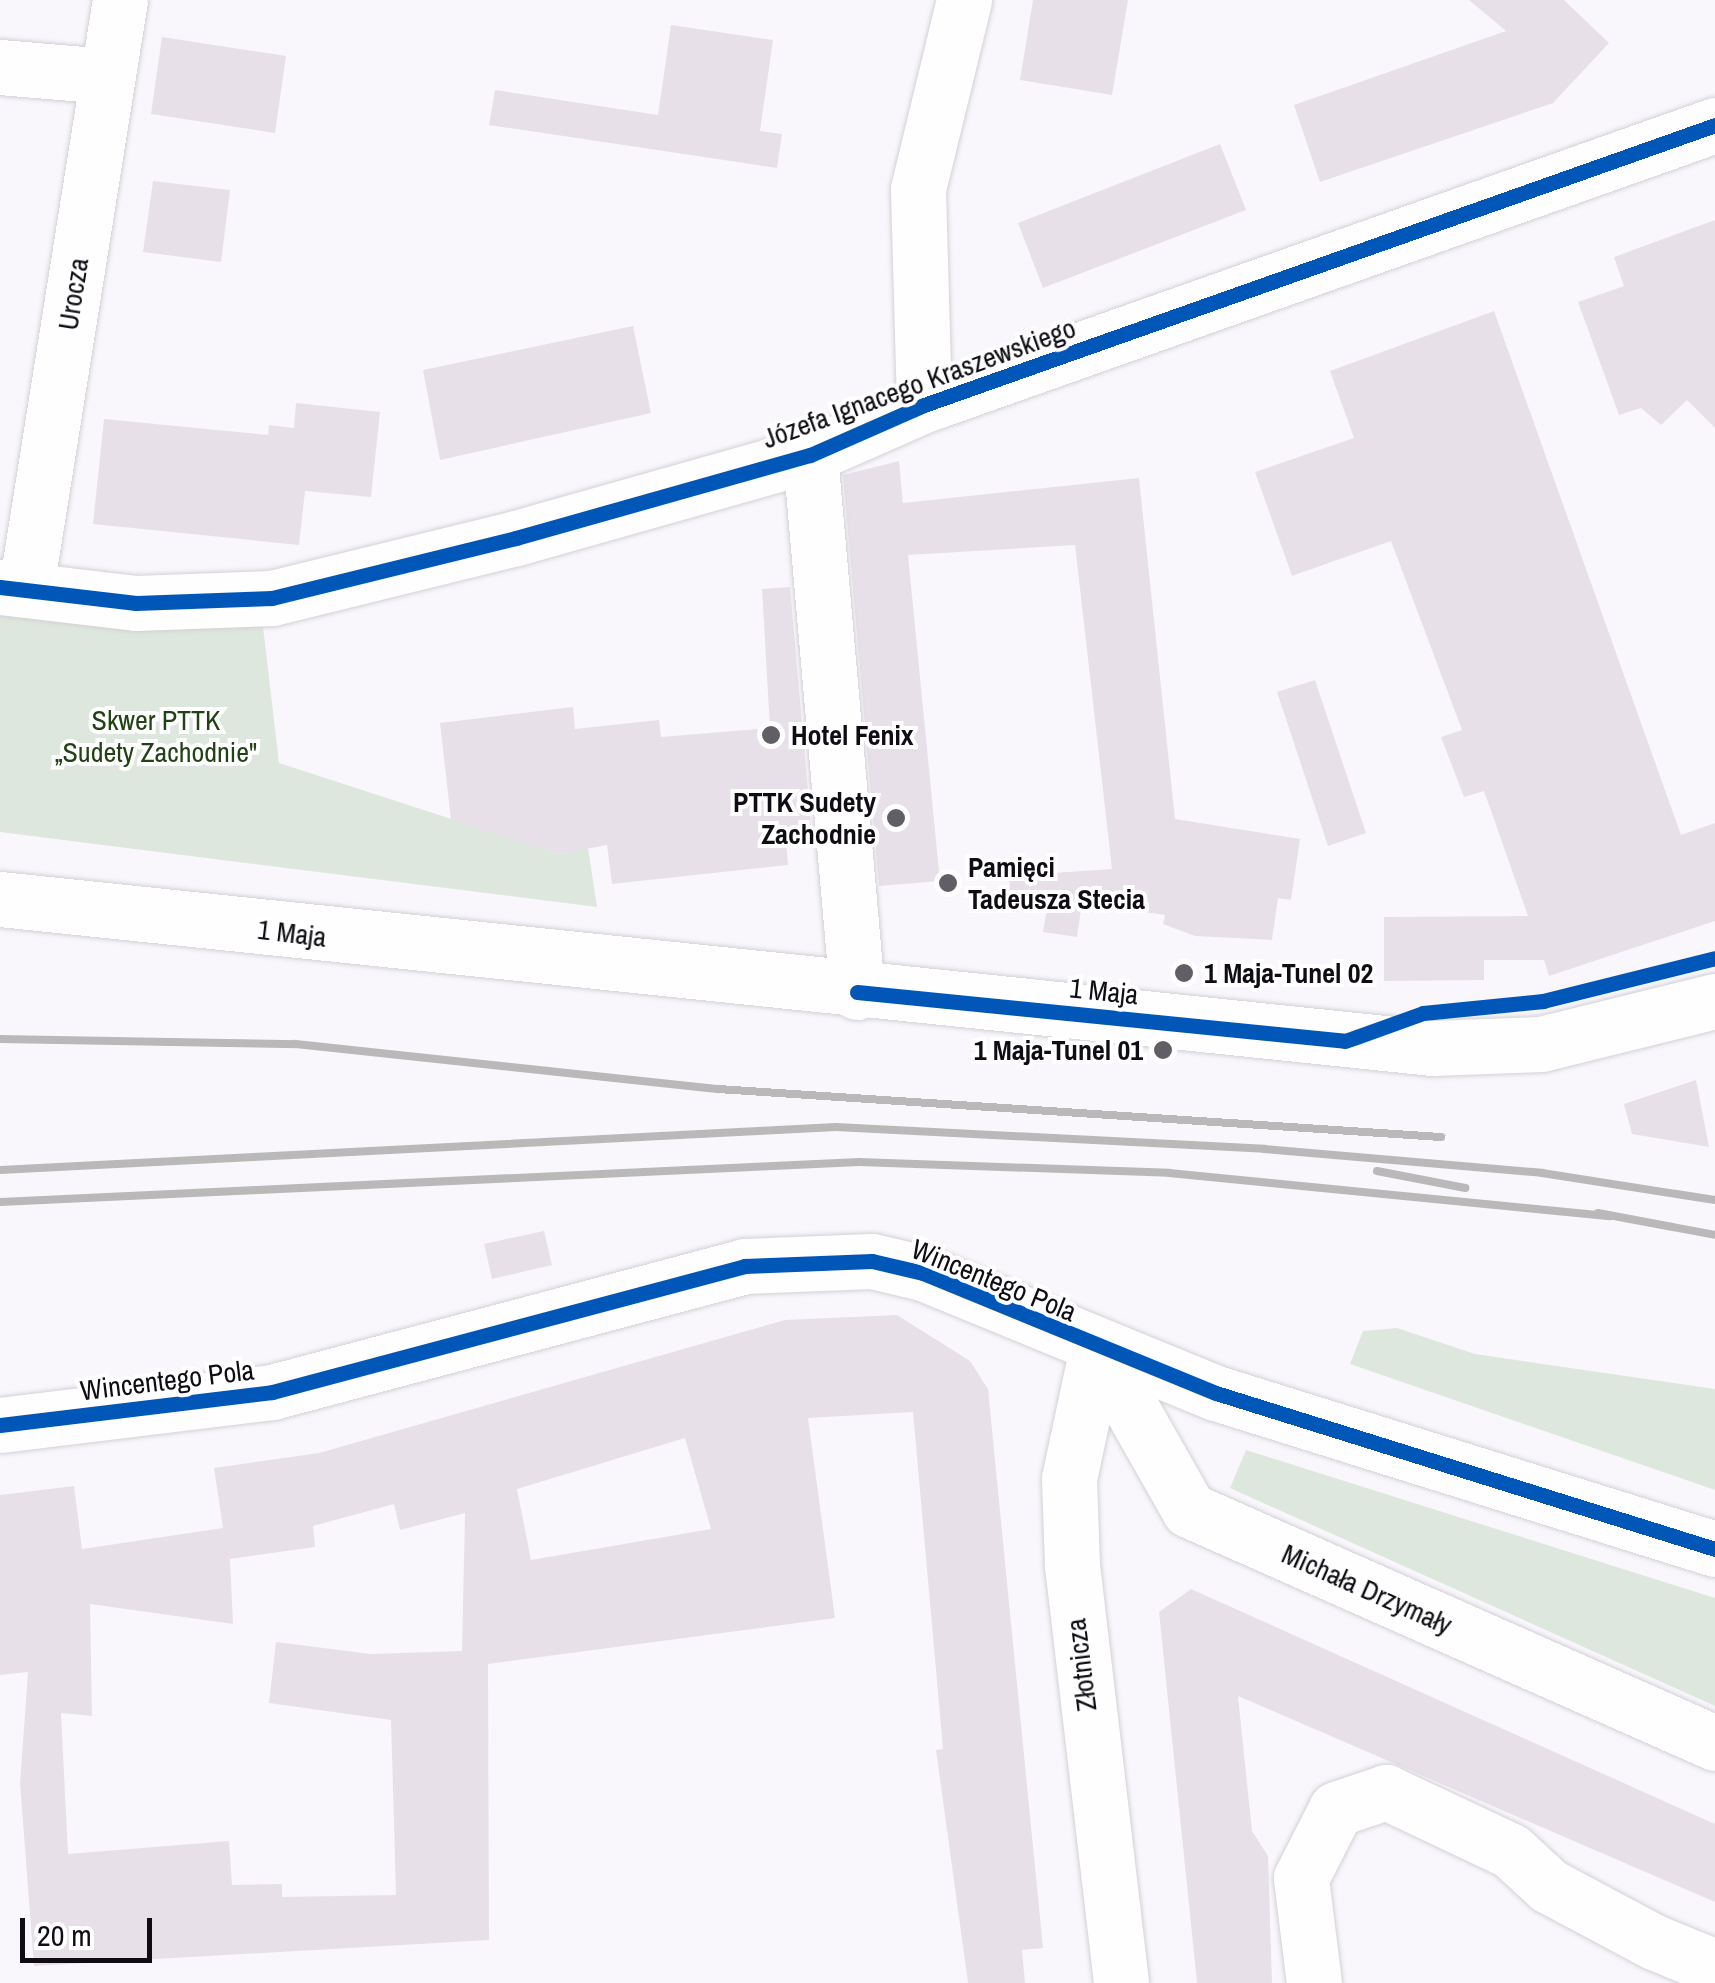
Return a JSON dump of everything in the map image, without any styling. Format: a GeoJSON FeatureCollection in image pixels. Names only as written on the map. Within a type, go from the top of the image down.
{"type":"FeatureCollection","features":[{"type":"Feature","properties":{"kind":"street","name":"Urocza"},"geometry":{"type":"LineString","coordinates":[[13,588],[120,0]]}},
{"type":"Feature","properties":{"kind":"street","name":"Józefa Ignacego Kraszewskiego"},"geometry":{"type":"LineString","coordinates":[[924,405],[918,190],[964,0]]}},
{"type":"Feature","properties":{"kind":"street"},"geometry":{"type":"LineString","coordinates":[[0,67],[108,76]]}},
{"type":"Feature","properties":{"kind":"street","name":"Józefa Ignacego Kraszewskiego"},"geometry":{"type":"LineString","coordinates":[[13,588],[136,602],[272,598],[810,455],[924,405],[1715,125]]}},
{"type":"Feature","properties":{"kind":"street"},"geometry":{"type":"LineString","coordinates":[[810,455],[857,992]]}},
{"type":"Feature","properties":{"kind":"street","name":"1 Maja"},"geometry":{"type":"LineString","coordinates":[[0,899],[857,992],[1433,1048],[1594,1036],[1715,1001]]}},
{"type":"Feature","properties":{"kind":"street","name":"Wincentego Pola"},"geometry":{"type":"LineString","coordinates":[[0,1425],[272,1392],[651,1288],[798,1262],[872,1261],[923,1273],[1097,1348],[1715,1549]]}},
{"type":"Feature","properties":{"kind":"street","name":"Michała Drzymały"},"geometry":{"type":"LineString","coordinates":[[1097,1348],[1189,1510],[1715,1743]]}},
{"type":"Feature","properties":{"kind":"street","name":"Złotnicza"},"geometry":{"type":"LineString","coordinates":[[1097,1348],[1070,1479],[1072,1565],[1121,1983]]}},
{"type":"Feature","properties":{"kind":"street"},"geometry":{"type":"LineString","coordinates":[[1314,1983],[1301,1878],[1336,1809],[1386,1792],[1511,1850],[1549,1886],[1654,1942],[1715,1967]]}},
{"type":"Feature","properties":{"kind":"green space","name":"Skwer PTTK „Sudety Zachodnie\""},"geometry":{"type":"Polygon","coordinates":[[[0,607],[262,618],[279,763],[559,854],[588,848],[597,907],[0,832],[0,607]]]}},
{"type":"Feature","properties":{"kind":"green space"},"geometry":{"type":"Polygon","coordinates":[[[1397,1328],[1475,1354],[1715,1389],[1715,1490],[1350,1364],[1363,1331],[1397,1328]]]}},
{"type":"Feature","properties":{"kind":"green space"},"geometry":{"type":"Polygon","coordinates":[[[1246,1450],[1715,1598],[1715,1706],[1230,1488],[1246,1450]]]}},
{"type":"Feature","properties":{"kind":"building"},"geometry":{"type":"Polygon","coordinates":[[[1033,0],[1128,0],[1112,95],[1020,80],[1033,0]]]}},
{"type":"Feature","properties":{"kind":"building"},"geometry":{"type":"Polygon","coordinates":[[[1469,0],[1564,0],[1609,43],[1553,103],[1320,182],[1294,105],[1506,31],[1469,0]]]}},
{"type":"Feature","properties":{"kind":"building"},"geometry":{"type":"Polygon","coordinates":[[[671,25],[773,40],[760,131],[782,134],[777,168],[489,125],[495,90],[658,115],[671,25]]]}},
{"type":"Feature","properties":{"kind":"building"},"geometry":{"type":"Polygon","coordinates":[[[162,37],[286,56],[275,133],[151,114],[162,37]]]}},
{"type":"Feature","properties":{"kind":"building"},"geometry":{"type":"Polygon","coordinates":[[[1220,144],[1246,210],[1043,288],[1018,223],[1220,144]]]}},
{"type":"Feature","properties":{"kind":"building"},"geometry":{"type":"Polygon","coordinates":[[[153,181],[230,190],[221,262],[143,252],[153,181]]]}},
{"type":"Feature","properties":{"kind":"building"},"geometry":{"type":"Polygon","coordinates":[[[1715,220],[1715,428],[1687,400],[1661,425],[1641,408],[1619,415],[1578,302],[1624,286],[1614,257],[1715,220]]]}},
{"type":"Feature","properties":{"kind":"building"},"geometry":{"type":"Polygon","coordinates":[[[1494,311],[1681,835],[1715,823],[1715,921],[1549,976],[1544,960],[1484,960],[1484,980],[1384,981],[1384,917],[1528,916],[1484,791],[1464,797],[1441,737],[1462,730],[1391,541],[1292,576],[1255,472],[1354,438],[1330,371],[1494,311]]]}},
{"type":"Feature","properties":{"kind":"building"},"geometry":{"type":"Polygon","coordinates":[[[633,326],[651,413],[440,460],[423,370],[633,326]]]}},
{"type":"Feature","properties":{"kind":"building"},"geometry":{"type":"Polygon","coordinates":[[[296,403],[380,412],[371,497],[305,491],[299,545],[93,524],[104,419],[268,435],[269,425],[294,428],[296,403]]]}},
{"type":"Feature","properties":{"kind":"building"},"geometry":{"type":"Polygon","coordinates":[[[899,461],[903,503],[1139,478],[1175,819],[1300,839],[1291,900],[1278,898],[1272,940],[1195,936],[1163,924],[1165,915],[1082,903],[1077,937],[1043,932],[1049,898],[1009,892],[1010,876],[1112,869],[1075,545],[908,555],[940,881],[879,886],[843,475],[899,461]]]}},
{"type":"Feature","properties":{"kind":"building","name":"Hotel Fenix"},"geometry":{"type":"Polygon","coordinates":[[[790,587],[811,826],[785,829],[788,865],[612,884],[607,845],[559,854],[451,820],[440,723],[573,707],[575,729],[659,720],[661,737],[770,728],[762,589],[790,587]]]}},
{"type":"Feature","properties":{"kind":"building"},"geometry":{"type":"Polygon","coordinates":[[[1315,680],[1366,833],[1328,846],[1277,692],[1315,680]]]}},
{"type":"Feature","properties":{"kind":"building"},"geometry":{"type":"Polygon","coordinates":[[[1696,1080],[1709,1147],[1632,1134],[1624,1104],[1696,1080]]]}},
{"type":"Feature","properties":{"kind":"building"},"geometry":{"type":"Polygon","coordinates":[[[544,1231],[552,1265],[492,1279],[484,1244],[544,1231]]]}},
{"type":"Feature","properties":{"kind":"building"},"geometry":{"type":"Polygon","coordinates":[[[897,1315],[970,1361],[988,1389],[1043,1948],[1022,1950],[1025,1983],[968,1983],[936,1750],[943,1749],[913,1412],[808,1418],[835,1618],[488,1664],[489,1940],[34,1966],[20,1783],[28,1672],[0,1675],[0,1495],[74,1486],[82,1549],[223,1528],[214,1468],[319,1453],[785,1320],[897,1315]],[[685,1438],[517,1489],[531,1560],[711,1529],[685,1438]],[[394,1504],[313,1526],[315,1547],[230,1559],[233,1624],[90,1604],[92,1716],[61,1713],[68,1854],[229,1841],[232,1885],[282,1884],[282,1897],[396,1895],[391,1720],[269,1703],[276,1642],[371,1654],[462,1651],[465,1513],[400,1530],[394,1504]]]}},
{"type":"Feature","properties":{"kind":"building"},"geometry":{"type":"Polygon","coordinates":[[[1191,1589],[1715,1824],[1715,1902],[1238,1696],[1252,1831],[1268,1856],[1272,1983],[1197,1983],[1159,1612],[1191,1589]]]}},
{"type":"Feature","properties":{"kind":"railway"},"geometry":{"type":"LineString","coordinates":[[0,1039],[295,1044],[718,1089],[1441,1137]]}},
{"type":"Feature","properties":{"kind":"railway"},"geometry":{"type":"LineString","coordinates":[[0,1170],[836,1127],[1264,1149],[1542,1173],[1715,1200]]}},
{"type":"Feature","properties":{"kind":"railway"},"geometry":{"type":"LineString","coordinates":[[0,1202],[859,1162],[1169,1173],[1610,1216]]}},
{"type":"Feature","properties":{"kind":"railway"},"geometry":{"type":"LineString","coordinates":[[1377,1171],[1465,1188]]}},
{"type":"Feature","properties":{"kind":"railway"},"geometry":{"type":"LineString","coordinates":[[1598,1213],[1715,1235]]}},
{"type":"Feature","properties":{"kind":"cycle path"},"geometry":{"type":"LineString","coordinates":[[0,587],[136,603],[272,598],[516,538],[810,455],[924,405],[1715,125]]}},
{"type":"Feature","properties":{"kind":"cycle path"},"geometry":{"type":"LineString","coordinates":[[857,992],[1345,1041],[1423,1013],[1543,1001],[1715,958]]}},
{"type":"Feature","properties":{"kind":"cycle path"},"geometry":{"type":"LineString","coordinates":[[0,1425],[272,1392],[744,1266],[872,1261],[923,1273],[1216,1393],[1715,1549]]}},
{"type":"Feature","properties":{"kind":"place","name":"Hotel Fenix"},"geometry":{"type":"Point","coordinates":[771,735]}},
{"type":"Feature","properties":{"kind":"place","name":"PTTK Sudety Zachodnie"},"geometry":{"type":"Point","coordinates":[896,818]}},
{"type":"Feature","properties":{"kind":"place","name":"Pamięci Tadeusza Stecia"},"geometry":{"type":"Point","coordinates":[948,883]}},
{"type":"Feature","properties":{"kind":"place","name":"1 Maja-Tunel 02"},"geometry":{"type":"Point","coordinates":[1184,973]}},
{"type":"Feature","properties":{"kind":"place","name":"1 Maja-Tunel 01"},"geometry":{"type":"Point","coordinates":[1163,1050]}}]}
